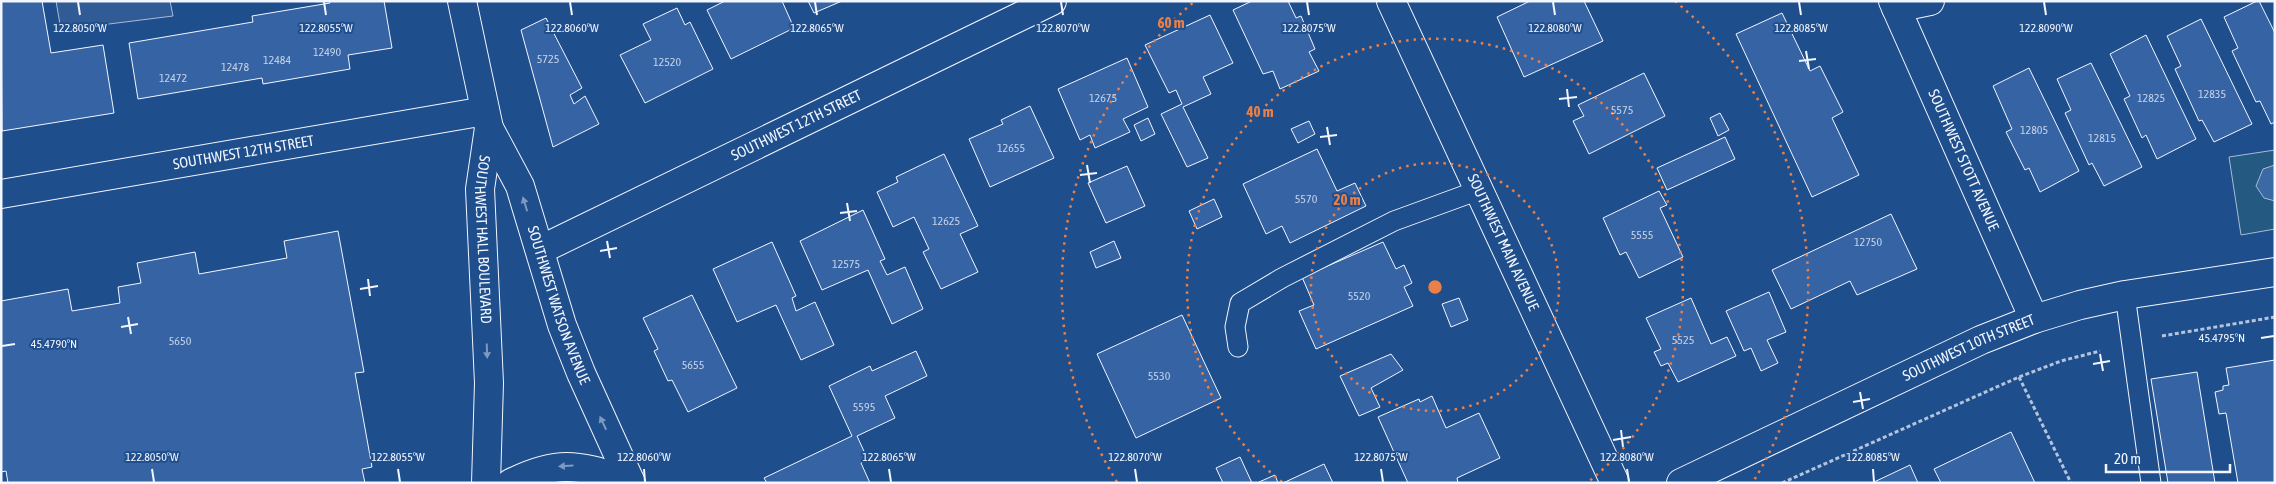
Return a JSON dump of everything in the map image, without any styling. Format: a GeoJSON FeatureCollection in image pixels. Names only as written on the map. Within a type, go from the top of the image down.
{"type":"FeatureCollection","features":[{"type":"Feature","properties":{"kind":"street","name":"SOUTHWEST HALL BOULEVARD"},"geometry":{"type":"LineString","coordinates":[[462,1],[487,120],[480,189],[489,383],[486,483]]}},
{"type":"Feature","properties":{"kind":"street","name":"SOUTHWEST 12TH STREET"},"geometry":{"type":"LineString","coordinates":[[540,250],[1052,1]]}},
{"type":"Feature","properties":{"kind":"street","name":"SOUTHWEST MAIN AVENUE"},"geometry":{"type":"LineString","coordinates":[[1392,1],[1615,483]]}},
{"type":"Feature","properties":{"kind":"street"},"geometry":{"type":"LineString","coordinates":[[1894,4],[1930,1]]}},
{"type":"Feature","properties":{"kind":"street","name":"SOUTHWEST STOTT AVENUE"},"geometry":{"type":"LineString","coordinates":[[1894,4],[2034,319]]}},
{"type":"Feature","properties":{"kind":"street","name":"SOUTHWEST 12TH STREET"},"geometry":{"type":"LineString","coordinates":[[1,194],[487,120]]}},
{"type":"Feature","properties":{"kind":"street","name":"SOUTHWEST WATSON AVENUE"},"geometry":{"type":"LineString","coordinates":[[487,120],[520,186],[571,349],[631,482]]}},
{"type":"Feature","properties":{"kind":"street","name":"SOUTHWEST 10TH STREET"},"geometry":{"type":"LineString","coordinates":[[1681,483],[1981,340],[2034,319],[2080,305],[2125,296],[2275,272]]}},
{"type":"Feature","properties":{"kind":"street"},"geometry":{"type":"LineString","coordinates":[[510,483],[548,468],[573,465],[631,482]]}},
{"type":"Feature","properties":{"kind":"lane"},"geometry":{"type":"LineString","coordinates":[[1238,346],[1235,327],[1240,303],[1282,278],[1394,221],[1479,190]]}},
{"type":"Feature","properties":{"kind":"lane"},"geometry":{"type":"LineString","coordinates":[[2125,296],[2151,483]]}},
{"type":"Feature","properties":{"kind":"path"},"geometry":{"type":"LineString","coordinates":[[1782,483],[2019,377],[2070,483]]}},
{"type":"Feature","properties":{"kind":"shaded area"},"geometry":{"type":"Polygon","coordinates":[[[56,1],[170,1],[173,16],[61,30],[56,1]]]}},
{"type":"Feature","properties":{"kind":"shaded area"},"geometry":{"type":"Polygon","coordinates":[[[2275,150],[2275,229],[2241,235],[2229,157],[2275,150]]]}},
{"type":"Feature","properties":{"kind":"shaded area"},"geometry":{"type":"Polygon","coordinates":[[[2275,165],[2275,201],[2264,198],[2256,186],[2263,169],[2275,165]]]}},
{"type":"Feature","properties":{"kind":"building"},"geometry":{"type":"Polygon","coordinates":[[[1,1],[42,1],[51,53],[103,45],[114,113],[2,131],[1,1]]]}},
{"type":"Feature","properties":{"kind":"building"},"geometry":{"type":"Polygon","coordinates":[[[329,1],[384,1],[392,48],[348,55],[350,69],[263,84],[262,78],[138,99],[129,43],[253,22],[252,16],[330,3],[329,1]]]}},
{"type":"Feature","properties":{"kind":"building"},"geometry":{"type":"Polygon","coordinates":[[[725,1],[782,1],[794,28],[731,59],[707,10],[725,1]]]}},
{"type":"Feature","properties":{"kind":"building"},"geometry":{"type":"Polygon","coordinates":[[[808,1],[842,1],[814,13],[808,1]]]}},
{"type":"Feature","properties":{"kind":"building"},"geometry":{"type":"Polygon","coordinates":[[[1252,1],[1288,1],[1296,18],[1301,16],[1315,49],[1309,52],[1319,71],[1280,89],[1273,71],[1263,74],[1233,10],[1252,1]]]}},
{"type":"Feature","properties":{"kind":"building"},"geometry":{"type":"Polygon","coordinates":[[[1530,1],[1584,1],[1603,41],[1524,77],[1497,17],[1530,1]]]}},
{"type":"Feature","properties":{"kind":"building"},"geometry":{"type":"Polygon","coordinates":[[[2259,1],[2275,33],[2275,122],[2271,124],[2260,101],[2256,102],[2232,51],[2238,48],[2224,17],[2259,1]]]}},
{"type":"Feature","properties":{"kind":"building"},"geometry":{"type":"Polygon","coordinates":[[[677,8],[685,25],[690,22],[713,69],[645,103],[620,55],[651,40],[643,24],[677,8]]]}},
{"type":"Feature","properties":{"kind":"building"},"geometry":{"type":"Polygon","coordinates":[[[1782,13],[1810,71],[1820,66],[1843,112],[1832,118],[1859,175],[1812,197],[1736,34],[1782,13]]]}},
{"type":"Feature","properties":{"kind":"building"},"geometry":{"type":"Polygon","coordinates":[[[1210,15],[1233,63],[1203,77],[1211,94],[1183,107],[1208,158],[1187,167],[1161,114],[1182,104],[1176,90],[1169,93],[1145,45],[1210,15]]]}},
{"type":"Feature","properties":{"kind":"building"},"geometry":{"type":"Polygon","coordinates":[[[546,18],[582,88],[570,95],[574,104],[585,96],[599,124],[553,147],[521,30],[546,18]]]}},
{"type":"Feature","properties":{"kind":"building"},"geometry":{"type":"Polygon","coordinates":[[[2201,19],[2252,124],[2214,142],[2202,120],[2199,121],[2175,69],[2181,66],[2167,36],[2201,19]]]}},
{"type":"Feature","properties":{"kind":"building"},"geometry":{"type":"Polygon","coordinates":[[[2146,35],[2196,139],[2157,159],[2146,135],[2142,138],[2124,99],[2130,96],[2110,54],[2146,35]]]}},
{"type":"Feature","properties":{"kind":"building"},"geometry":{"type":"Polygon","coordinates":[[[1127,58],[1148,107],[1123,119],[1130,132],[1095,148],[1090,135],[1080,140],[1058,89],[1127,58]]]}},
{"type":"Feature","properties":{"kind":"building"},"geometry":{"type":"Polygon","coordinates":[[[2091,63],[2142,167],[2104,186],[2092,163],[2089,165],[2065,113],[2071,110],[2057,79],[2091,63]]]}},
{"type":"Feature","properties":{"kind":"building"},"geometry":{"type":"Polygon","coordinates":[[[2029,68],[2079,171],[2040,192],[2029,168],[2025,170],[2006,132],[2012,129],[1993,86],[2029,68]]]}},
{"type":"Feature","properties":{"kind":"building"},"geometry":{"type":"Polygon","coordinates":[[[1644,73],[1665,116],[1589,154],[1573,121],[1584,116],[1578,105],[1644,73]]]}},
{"type":"Feature","properties":{"kind":"building"},"geometry":{"type":"Polygon","coordinates":[[[1030,106],[1054,158],[990,187],[969,139],[1003,124],[1001,120],[1030,106]]]}},
{"type":"Feature","properties":{"kind":"building"},"geometry":{"type":"Polygon","coordinates":[[[1720,113],[1729,130],[1718,136],[1710,118],[1720,113]]]}},
{"type":"Feature","properties":{"kind":"building"},"geometry":{"type":"Polygon","coordinates":[[[1148,118],[1155,134],[1141,141],[1134,125],[1148,118]]]}},
{"type":"Feature","properties":{"kind":"building"},"geometry":{"type":"Polygon","coordinates":[[[1309,121],[1315,134],[1298,143],[1291,129],[1309,121]]]}},
{"type":"Feature","properties":{"kind":"building"},"geometry":{"type":"Polygon","coordinates":[[[1725,137],[1735,159],[1667,190],[1657,168],[1725,137]]]}},
{"type":"Feature","properties":{"kind":"building"},"geometry":{"type":"Polygon","coordinates":[[[1317,149],[1337,191],[1355,183],[1366,206],[1290,243],[1282,226],[1266,234],[1243,184],[1317,149]]]}},
{"type":"Feature","properties":{"kind":"building"},"geometry":{"type":"Polygon","coordinates":[[[944,154],[978,226],[960,234],[978,272],[941,289],[923,252],[929,249],[914,217],[893,227],[877,192],[898,182],[896,177],[944,154]]]}},
{"type":"Feature","properties":{"kind":"building"},"geometry":{"type":"Polygon","coordinates":[[[1127,166],[1145,206],[1106,223],[1088,183],[1127,166]]]}},
{"type":"Feature","properties":{"kind":"building"},"geometry":{"type":"Polygon","coordinates":[[[1659,191],[1667,205],[1660,208],[1683,257],[1639,278],[1626,252],[1620,255],[1603,218],[1659,191]]]}},
{"type":"Feature","properties":{"kind":"building"},"geometry":{"type":"Polygon","coordinates":[[[1214,199],[1222,217],[1197,229],[1189,211],[1214,199]]]}},
{"type":"Feature","properties":{"kind":"building"},"geometry":{"type":"Polygon","coordinates":[[[863,210],[885,259],[880,261],[887,275],[905,267],[923,309],[892,324],[868,270],[822,290],[800,241],[863,210]]]}},
{"type":"Feature","properties":{"kind":"building"},"geometry":{"type":"Polygon","coordinates":[[[1891,214],[1917,269],[1857,295],[1850,281],[1791,309],[1772,270],[1891,214]]]}},
{"type":"Feature","properties":{"kind":"building"},"geometry":{"type":"Polygon","coordinates":[[[338,231],[364,372],[355,373],[372,467],[362,469],[365,483],[8,483],[6,471],[1,472],[1,301],[68,289],[72,311],[120,303],[118,287],[141,283],[137,263],[195,252],[199,274],[287,258],[284,241],[338,231]]]}},
{"type":"Feature","properties":{"kind":"building"},"geometry":{"type":"Polygon","coordinates":[[[1114,241],[1121,258],[1096,268],[1090,252],[1114,241]]]}},
{"type":"Feature","properties":{"kind":"building"},"geometry":{"type":"Polygon","coordinates":[[[772,242],[796,296],[792,298],[796,311],[815,302],[834,345],[801,360],[776,305],[737,322],[713,269],[772,242]]]}},
{"type":"Feature","properties":{"kind":"building"},"geometry":{"type":"Polygon","coordinates":[[[1383,242],[1396,269],[1404,265],[1412,283],[1404,287],[1413,306],[1316,349],[1299,311],[1314,305],[1302,277],[1383,242]]]}},
{"type":"Feature","properties":{"kind":"building"},"geometry":{"type":"Polygon","coordinates":[[[1769,292],[1786,332],[1767,340],[1778,363],[1761,371],[1751,348],[1744,351],[1726,311],[1769,292]]]}},
{"type":"Feature","properties":{"kind":"building"},"geometry":{"type":"Polygon","coordinates":[[[692,295],[737,388],[688,412],[672,380],[668,381],[654,351],[658,349],[643,318],[692,295]]]}},
{"type":"Feature","properties":{"kind":"building"},"geometry":{"type":"Polygon","coordinates":[[[1459,298],[1468,320],[1451,327],[1442,304],[1459,298]]]}},
{"type":"Feature","properties":{"kind":"building"},"geometry":{"type":"Polygon","coordinates":[[[1691,298],[1711,344],[1727,337],[1736,356],[1678,382],[1668,363],[1661,366],[1654,352],[1661,349],[1646,318],[1691,298]]]}},
{"type":"Feature","properties":{"kind":"building"},"geometry":{"type":"Polygon","coordinates":[[[1182,315],[1221,398],[1136,438],[1097,354],[1182,315]]]}},
{"type":"Feature","properties":{"kind":"building"},"geometry":{"type":"Polygon","coordinates":[[[916,351],[927,376],[885,396],[895,418],[857,436],[868,460],[861,463],[870,483],[767,483],[764,478],[852,436],[829,386],[870,366],[872,371],[916,351]]]}},
{"type":"Feature","properties":{"kind":"building"},"geometry":{"type":"Polygon","coordinates":[[[1391,354],[1403,370],[1371,388],[1380,407],[1359,416],[1340,376],[1391,354]]]}},
{"type":"Feature","properties":{"kind":"building"},"geometry":{"type":"Polygon","coordinates":[[[2275,360],[2275,483],[2238,483],[2226,413],[2219,414],[2215,392],[2223,390],[2223,386],[2229,385],[2226,368],[2275,360]]]}},
{"type":"Feature","properties":{"kind":"building"},"geometry":{"type":"Polygon","coordinates":[[[2197,372],[2215,483],[2168,483],[2151,379],[2197,372]]]}},
{"type":"Feature","properties":{"kind":"building"},"geometry":{"type":"Polygon","coordinates":[[[1432,396],[1446,428],[1479,413],[1500,458],[1457,478],[1458,483],[1408,483],[1378,417],[1419,399],[1420,402],[1432,396]]]}},
{"type":"Feature","properties":{"kind":"building"},"geometry":{"type":"Polygon","coordinates":[[[2011,432],[2035,483],[1941,483],[1934,469],[2011,432]]]}},
{"type":"Feature","properties":{"kind":"building"},"geometry":{"type":"Polygon","coordinates":[[[1240,457],[1252,483],[1223,483],[1216,468],[1240,457]]]}},
{"type":"Feature","properties":{"kind":"building"},"geometry":{"type":"Polygon","coordinates":[[[1324,464],[1333,483],[1283,483],[1324,464]]]}},
{"type":"Feature","properties":{"kind":"building"},"geometry":{"type":"Polygon","coordinates":[[[1910,465],[1918,483],[1872,483],[1910,465]]]}},
{"type":"Feature","properties":{"kind":"building"},"geometry":{"type":"Polygon","coordinates":[[[1275,475],[1278,483],[1259,483],[1259,482],[1275,475]]]}}]}
